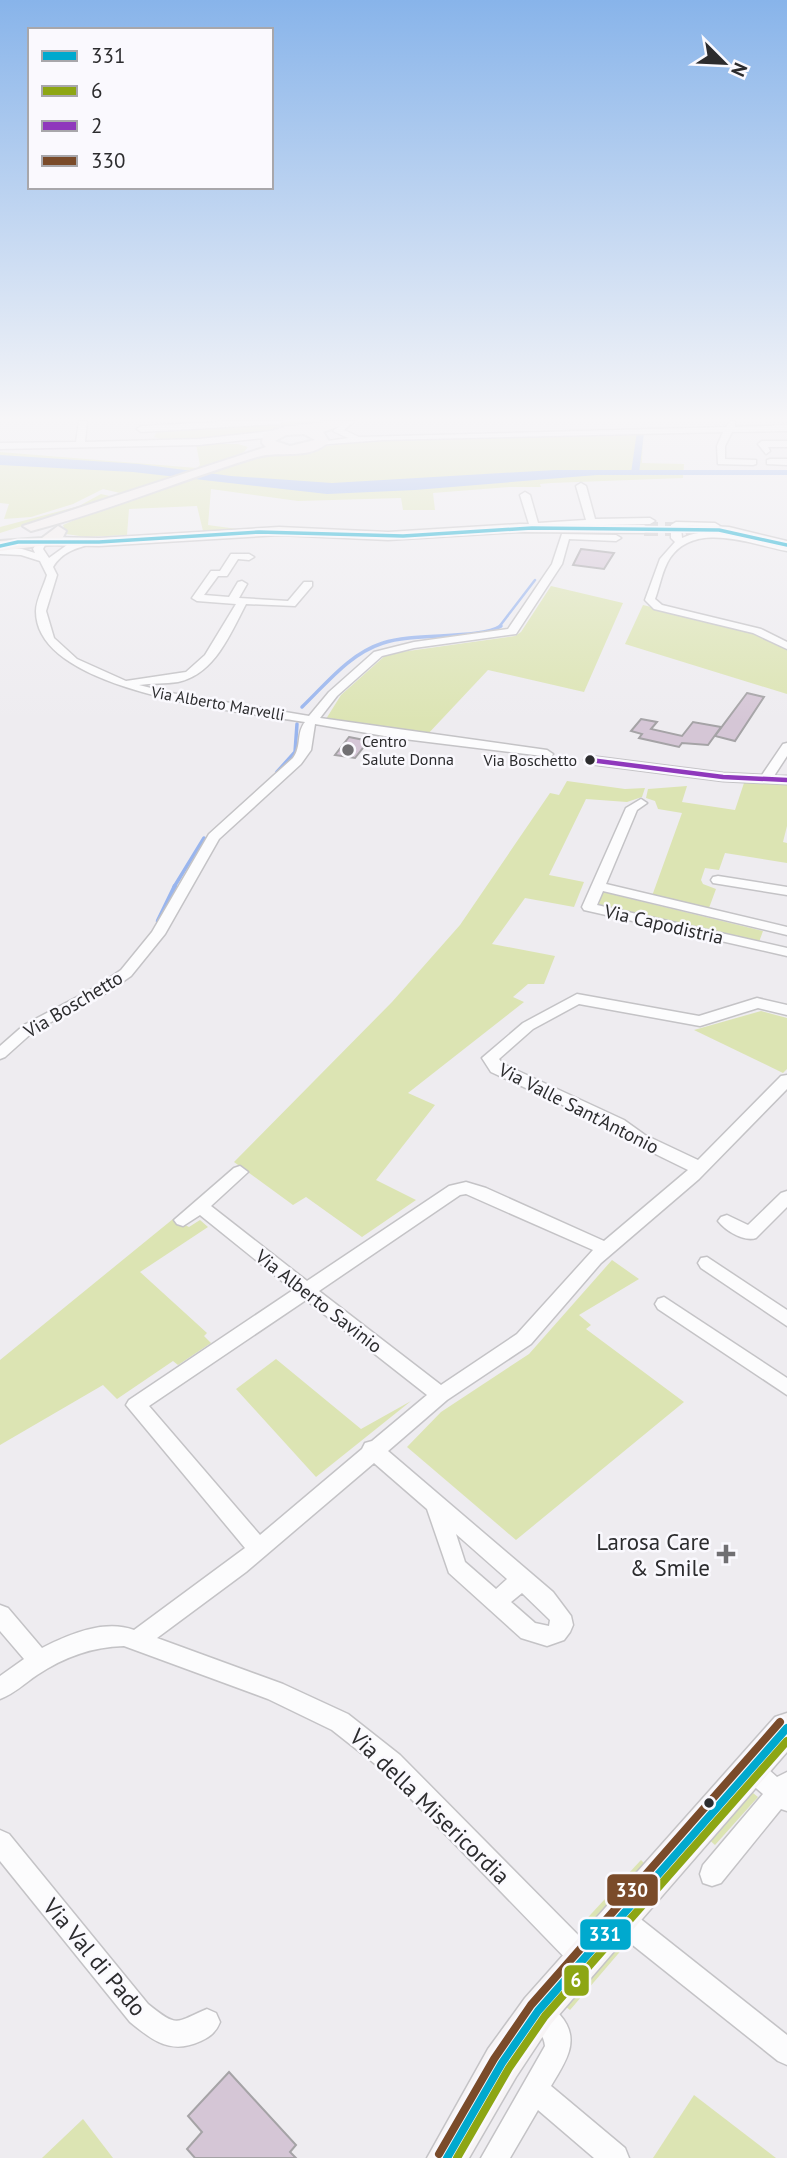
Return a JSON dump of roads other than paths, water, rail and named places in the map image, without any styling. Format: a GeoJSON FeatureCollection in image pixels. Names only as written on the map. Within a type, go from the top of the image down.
{"type":"FeatureCollection","features":[{"type":"Feature","properties":{"kind":"main road"},"geometry":{"type":"LineString","coordinates":[[31,526],[47,522]]}},
{"type":"Feature","properties":{"kind":"main road"},"geometry":{"type":"LineString","coordinates":[[36,544],[65,522]]}},
{"type":"Feature","properties":{"kind":"main road"},"geometry":{"type":"LineString","coordinates":[[36,544],[223,533],[296,531],[395,536],[527,527],[647,525]]}},
{"type":"Feature","properties":{"kind":"main road"},"geometry":{"type":"LineString","coordinates":[[31,526],[36,544]]}},
{"type":"Feature","properties":{"kind":"main road"},"geometry":{"type":"LineString","coordinates":[[31,526],[46,526],[36,544]]}},
{"type":"Feature","properties":{"kind":"main road"},"geometry":{"type":"LineString","coordinates":[[682,527],[738,533],[786,546]]}},
{"type":"Feature","properties":{"kind":"main road"},"geometry":{"type":"LineString","coordinates":[[0,548],[83,538],[192,535]]}},
{"type":"Feature","properties":{"kind":"main road"},"geometry":{"type":"LineString","coordinates":[[447,2158],[495,2074],[538,2011],[787,1728]]}},
{"type":"Feature","properties":{"kind":"street"},"geometry":{"type":"LineString","coordinates":[[527,522],[527,527],[592,522],[647,525]]}},
{"type":"Feature","properties":{"kind":"street"},"geometry":{"type":"LineString","coordinates":[[681,522],[682,527],[676,538],[682,544]]}},
{"type":"Feature","properties":{"kind":"street"},"geometry":{"type":"LineString","coordinates":[[682,527],[715,526],[763,534],[786,546]]}},
{"type":"Feature","properties":{"kind":"street"},"geometry":{"type":"LineString","coordinates":[[786,546],[719,535],[695,536],[667,555],[650,600],[651,604],[757,631],[787,646]]}},
{"type":"Feature","properties":{"kind":"street","name":"Via Boschetto"},"geometry":{"type":"LineString","coordinates":[[0,1054],[29,1028],[113,984],[138,961],[158,934],[214,837],[302,755],[307,727],[312,720],[333,694],[378,654],[424,643],[500,635],[514,630],[557,564],[565,536],[616,538]]}},
{"type":"Feature","properties":{"kind":"street"},"geometry":{"type":"LineString","coordinates":[[36,544],[53,557],[89,542]]}},
{"type":"Feature","properties":{"kind":"street","name":"Via Alberto Marvelli"},"geometry":{"type":"LineString","coordinates":[[36,544],[51,580],[41,615],[49,639],[73,661],[125,685],[171,696],[312,720]]}},
{"type":"Feature","properties":{"kind":"street"},"geometry":{"type":"LineString","coordinates":[[249,557],[235,556],[223,574],[215,573],[197,598],[291,604],[308,584]]}},
{"type":"Feature","properties":{"kind":"street","name":"Via Alberto Marvelli"},"geometry":{"type":"LineString","coordinates":[[125,685],[144,678],[172,679],[194,673],[213,650],[238,600],[242,584]]}},
{"type":"Feature","properties":{"kind":"street"},"geometry":{"type":"LineString","coordinates":[[312,720],[421,738],[547,754]]}},
{"type":"Feature","properties":{"kind":"street"},"geometry":{"type":"LineString","coordinates":[[766,779],[787,747]]}},
{"type":"Feature","properties":{"kind":"street"},"geometry":{"type":"LineString","coordinates":[[590,760],[787,780]]}},
{"type":"Feature","properties":{"kind":"street"},"geometry":{"type":"LineString","coordinates":[[599,886],[632,808],[641,803]]}},
{"type":"Feature","properties":{"kind":"street"},"geometry":{"type":"LineString","coordinates":[[718,880],[787,891]]}},
{"type":"Feature","properties":{"kind":"street","name":"Via Capodistria"},"geometry":{"type":"LineString","coordinates":[[787,931],[599,886],[589,907],[787,952]]}},
{"type":"Feature","properties":{"kind":"street","name":"Via Valle Sant'Antonio"},"geometry":{"type":"LineString","coordinates":[[699,1168],[639,1139],[618,1124],[496,1068],[490,1058],[528,1026],[577,999],[700,1021],[753,1003],[766,1003],[787,1010]]}},
{"type":"Feature","properties":{"kind":"street"},"geometry":{"type":"LineString","coordinates":[[138,1640],[259,1549],[440,1395],[523,1339],[606,1249],[779,1102],[787,1080]]}},
{"type":"Feature","properties":{"kind":"street"},"geometry":{"type":"LineString","coordinates":[[183,1220],[240,1172]]}},
{"type":"Feature","properties":{"kind":"street"},"geometry":{"type":"LineString","coordinates":[[259,1549],[136,1405],[461,1188],[472,1189],[606,1249]]}},
{"type":"Feature","properties":{"kind":"street"},"geometry":{"type":"LineString","coordinates":[[727,1221],[750,1234],[787,1197]]}},
{"type":"Feature","properties":{"kind":"street","name":"Via Alberto Savinio"},"geometry":{"type":"LineString","coordinates":[[199,1206],[440,1395]]}},
{"type":"Feature","properties":{"kind":"street"},"geometry":{"type":"LineString","coordinates":[[706,1263],[787,1319]]}},
{"type":"Feature","properties":{"kind":"street"},"geometry":{"type":"LineString","coordinates":[[664,1304],[787,1388]]}},
{"type":"Feature","properties":{"kind":"street"},"geometry":{"type":"LineString","coordinates":[[373,1450],[522,1580],[560,1616],[562,1625],[556,1633],[547,1636],[529,1630],[456,1567],[436,1505]]}},
{"type":"Feature","properties":{"kind":"street"},"geometry":{"type":"LineString","coordinates":[[496,1602],[522,1580]]}},
{"type":"Feature","properties":{"kind":"street"},"geometry":{"type":"LineString","coordinates":[[0,1615],[39,1661]]}},
{"type":"Feature","properties":{"kind":"street","name":"Via della Misericordia"},"geometry":{"type":"LineString","coordinates":[[0,1689],[39,1661],[72,1645],[100,1637],[124,1636],[275,1691],[328,1714],[347,1726],[432,1801],[583,1958]]}},
{"type":"Feature","properties":{"kind":"street"},"geometry":{"type":"LineString","coordinates":[[712,1874],[784,1792],[751,1769]]}},
{"type":"Feature","properties":{"kind":"street","name":"Via Val di Pado"},"geometry":{"type":"LineString","coordinates":[[0,1842],[139,2012],[166,2032],[180,2036],[188,2036],[207,2022]]}},
{"type":"Feature","properties":{"kind":"street"},"geometry":{"type":"LineString","coordinates":[[619,1918],[787,2052]]}},
{"type":"Feature","properties":{"kind":"street"},"geometry":{"type":"LineString","coordinates":[[495,2158],[558,2048],[559,2038],[538,2011]]}},
{"type":"Feature","properties":{"kind":"street"},"geometry":{"type":"LineString","coordinates":[[534,2090],[615,2158]]}},
{"type":"Feature","properties":{"kind":"waterway"},"geometry":{"type":"LineString","coordinates":[[499,627],[535,580]]}},
{"type":"Feature","properties":{"kind":"waterway"},"geometry":{"type":"LineString","coordinates":[[302,707],[349,662],[383,643],[478,633],[499,627]]}},
{"type":"Feature","properties":{"kind":"waterway"},"geometry":{"type":"LineString","coordinates":[[277,772],[295,752],[297,724]]}},
{"type":"Feature","properties":{"kind":"waterway"},"geometry":{"type":"LineString","coordinates":[[174,887],[204,838]]}},
{"type":"Feature","properties":{"kind":"waterway"},"geometry":{"type":"LineString","coordinates":[[158,921],[175,886]]}},
{"type":"Feature","properties":{"kind":"tunnel"},"geometry":{"type":"LineString","coordinates":[[644,529],[691,529]]}},
{"type":"Feature","properties":{"kind":"place","name":"Centro Salute Donna"},"geometry":{"type":"Point","coordinates":[348,750]}},
{"type":"Feature","properties":{"kind":"place","name":"Via Boschetto"},"geometry":{"type":"Point","coordinates":[590,760]}},
{"type":"Feature","properties":{"kind":"place","name":"Larosa Care & Smile"},"geometry":{"type":"Point","coordinates":[726,1554]}}]}
